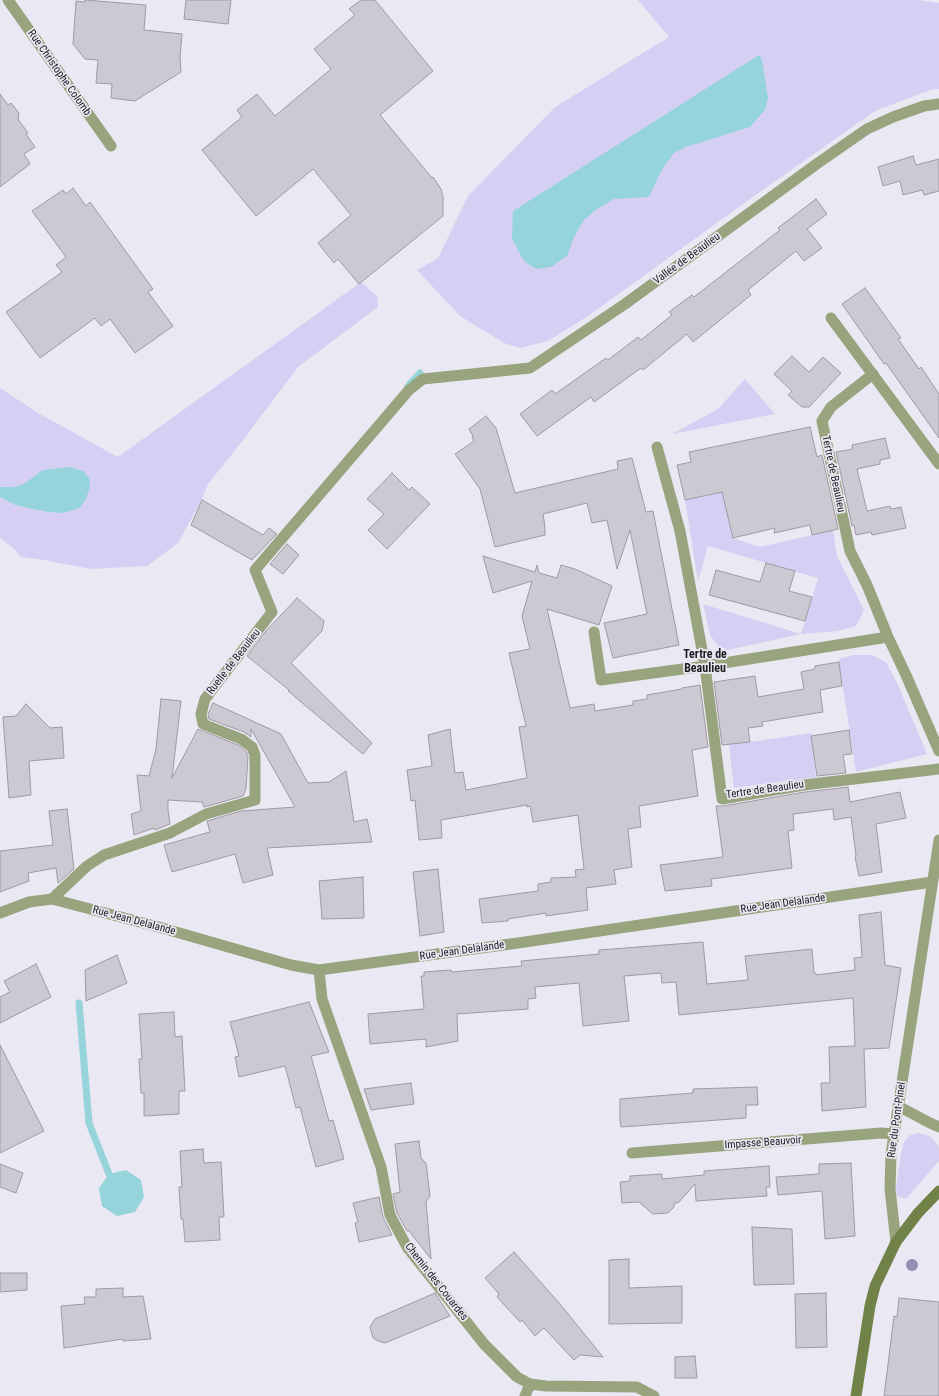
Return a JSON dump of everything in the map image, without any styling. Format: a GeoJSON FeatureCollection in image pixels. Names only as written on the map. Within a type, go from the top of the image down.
{"type":"FeatureCollection","features":[{"type":"Feature","properties":{"kind":"main road"},"geometry":{"type":"LineString","coordinates":[[856,1396],[870,1306],[875,1286],[896,1242],[918,1213],[939,1191]]}},
{"type":"Feature","properties":{"kind":"street","name":"Rue Christophe Colomb"},"geometry":{"type":"LineString","coordinates":[[8,0],[111,146]]}},
{"type":"Feature","properties":{"kind":"street","name":"Vallée de Beaulieu"},"geometry":{"type":"LineString","coordinates":[[423,379],[530,368],[625,304],[818,163],[868,129],[893,117],[924,106],[939,104]]}},
{"type":"Feature","properties":{"kind":"street"},"geometry":{"type":"LineString","coordinates":[[831,318],[939,464]]}},
{"type":"Feature","properties":{"kind":"street","name":"Tertre de Beaulieu"},"geometry":{"type":"LineString","coordinates":[[873,374],[831,407],[822,421],[850,551],[867,585],[888,637],[939,751]]}},
{"type":"Feature","properties":{"kind":"street","name":"Ruelle de Beaulieu"},"geometry":{"type":"LineString","coordinates":[[52,899],[87,866],[104,855],[170,833],[206,814],[255,800],[255,755],[252,747],[241,739],[203,724],[201,714],[205,699],[272,612],[255,570],[409,390],[423,379]]}},
{"type":"Feature","properties":{"kind":"street","name":"Tertre de Beaulieu"},"geometry":{"type":"LineString","coordinates":[[657,447],[680,531],[705,666],[722,799],[804,785],[939,769]]}},
{"type":"Feature","properties":{"kind":"street"},"geometry":{"type":"LineString","coordinates":[[594,632],[601,680],[705,666],[888,637]]}},
{"type":"Feature","properties":{"kind":"street","name":"Rue du Pont-Pinel"},"geometry":{"type":"LineString","coordinates":[[896,1242],[890,1189],[891,1154],[939,840]]}},
{"type":"Feature","properties":{"kind":"street","name":"Rue Jean Delalande"},"geometry":{"type":"LineString","coordinates":[[0,913],[29,902],[52,899],[155,926],[291,965],[319,970],[526,942],[932,882]]}},
{"type":"Feature","properties":{"kind":"street","name":"Chemin des Couardes"},"geometry":{"type":"LineString","coordinates":[[319,970],[322,1000],[381,1167],[390,1215],[407,1247],[484,1344],[517,1377],[530,1384],[546,1386],[637,1387],[654,1396]]}},
{"type":"Feature","properties":{"kind":"street"},"geometry":{"type":"LineString","coordinates":[[898,1106],[939,1127]]}},
{"type":"Feature","properties":{"kind":"street","name":"Impasse Beauvoir"},"geometry":{"type":"LineString","coordinates":[[632,1153],[881,1133],[894,1134]]}},
{"type":"Feature","properties":{"kind":"street"},"geometry":{"type":"LineString","coordinates":[[525,1396],[530,1384]]}},
{"type":"Feature","properties":{"kind":"shaded area"},"geometry":{"type":"Polygon","coordinates":[[[638,0],[919,0],[939,3],[939,89],[933,89],[875,111],[588,316],[548,341],[520,348],[504,343],[460,316],[417,270],[438,258],[468,196],[555,107],[669,37],[638,0]]]}},
{"type":"Feature","properties":{"kind":"shaded area"},"geometry":{"type":"Polygon","coordinates":[[[361,282],[377,296],[378,307],[298,367],[208,484],[200,503],[178,543],[147,566],[91,569],[21,557],[13,548],[0,538],[0,388],[38,413],[118,457],[361,282]]]}},
{"type":"Feature","properties":{"kind":"shaded area"},"geometry":{"type":"Polygon","coordinates":[[[745,379],[775,414],[672,434],[718,409],[745,379]]]}},
{"type":"Feature","properties":{"kind":"shaded area"},"geometry":{"type":"Polygon","coordinates":[[[723,492],[733,538],[760,547],[833,530],[837,556],[864,610],[856,626],[838,631],[801,634],[818,578],[708,546],[698,581],[685,500],[723,492]]]}},
{"type":"Feature","properties":{"kind":"shaded area"},"geometry":{"type":"Polygon","coordinates":[[[703,604],[801,634],[728,650],[717,645],[710,635],[703,604]]]}},
{"type":"Feature","properties":{"kind":"shaded area"},"geometry":{"type":"Polygon","coordinates":[[[853,655],[872,655],[886,662],[898,685],[927,754],[856,772],[839,662],[841,658],[853,655]]]}},
{"type":"Feature","properties":{"kind":"shaded area"},"geometry":{"type":"Polygon","coordinates":[[[811,733],[816,777],[734,788],[729,745],[811,733]]]}},
{"type":"Feature","properties":{"kind":"shaded area"},"geometry":{"type":"Polygon","coordinates":[[[919,1133],[931,1137],[938,1145],[939,1161],[906,1199],[897,1196],[896,1188],[901,1153],[904,1142],[910,1135],[919,1133]]]}},
{"type":"Feature","properties":{"kind":"water"},"geometry":{"type":"Polygon","coordinates":[[[759,55],[762,60],[768,98],[765,110],[750,127],[686,147],[674,153],[661,171],[649,197],[614,199],[597,209],[584,220],[574,237],[567,256],[551,267],[536,269],[524,261],[512,239],[513,211],[759,55]]]}},
{"type":"Feature","properties":{"kind":"water"},"geometry":{"type":"Polygon","coordinates":[[[70,467],[83,471],[89,478],[90,486],[86,499],[80,508],[64,513],[48,512],[15,505],[0,497],[0,487],[15,487],[24,484],[43,470],[70,467]]]}},
{"type":"Feature","properties":{"kind":"water"},"geometry":{"type":"Polygon","coordinates":[[[126,1170],[141,1180],[144,1197],[135,1212],[117,1216],[102,1206],[99,1188],[109,1174],[126,1170]]]}},
{"type":"Feature","properties":{"kind":"building"},"geometry":{"type":"Polygon","coordinates":[[[85,0],[146,5],[144,30],[182,34],[180,57],[181,72],[135,101],[111,98],[112,84],[96,83],[98,60],[85,59],[73,44],[76,1],[85,2],[85,0]]]}},
{"type":"Feature","properties":{"kind":"building"},"geometry":{"type":"Polygon","coordinates":[[[186,0],[231,0],[228,24],[184,19],[186,0]]]}},
{"type":"Feature","properties":{"kind":"building"},"geometry":{"type":"Polygon","coordinates":[[[361,0],[375,0],[433,71],[380,115],[432,178],[433,177],[441,189],[443,197],[443,216],[359,284],[338,259],[334,263],[318,243],[351,215],[313,169],[256,216],[202,150],[242,117],[237,110],[257,94],[275,116],[331,69],[314,49],[355,15],[349,9],[361,0]]]}},
{"type":"Feature","properties":{"kind":"building"},"geometry":{"type":"Polygon","coordinates":[[[0,94],[8,105],[11,103],[19,113],[18,119],[28,133],[26,134],[35,147],[24,154],[30,164],[0,187],[0,94]]]}},
{"type":"Feature","properties":{"kind":"building"},"geometry":{"type":"Polygon","coordinates":[[[913,156],[916,165],[939,159],[939,191],[924,195],[922,190],[903,195],[900,181],[883,186],[878,167],[913,156]]]}},
{"type":"Feature","properties":{"kind":"building"},"geometry":{"type":"Polygon","coordinates":[[[73,188],[86,206],[90,202],[153,289],[148,292],[173,326],[135,353],[110,319],[101,326],[95,318],[40,358],[6,312],[62,272],[56,265],[66,257],[32,211],[63,190],[66,194],[73,188]]]}},
{"type":"Feature","properties":{"kind":"building"},"geometry":{"type":"Polygon","coordinates":[[[816,199],[827,214],[807,229],[822,248],[804,261],[796,251],[748,290],[751,295],[693,342],[687,334],[643,370],[641,368],[594,402],[591,397],[537,436],[520,414],[552,390],[555,394],[606,358],[608,360],[638,337],[641,340],[672,315],[669,312],[692,295],[694,297],[780,230],[778,228],[816,199]]]}},
{"type":"Feature","properties":{"kind":"building"},"geometry":{"type":"Polygon","coordinates":[[[865,288],[901,338],[898,339],[919,369],[921,367],[939,394],[939,438],[842,304],[865,288]]]}},
{"type":"Feature","properties":{"kind":"building"},"geometry":{"type":"Polygon","coordinates":[[[792,356],[809,372],[823,357],[841,373],[809,407],[802,407],[788,395],[792,391],[774,374],[792,356]]]}},
{"type":"Feature","properties":{"kind":"building"},"geometry":{"type":"Polygon","coordinates":[[[486,416],[496,428],[515,493],[618,469],[617,461],[632,458],[646,512],[653,511],[679,645],[613,658],[604,623],[647,614],[630,530],[617,569],[607,520],[592,523],[587,503],[543,514],[545,535],[495,547],[480,489],[455,454],[474,441],[469,429],[486,416]]]}},
{"type":"Feature","properties":{"kind":"building"},"geometry":{"type":"Polygon","coordinates":[[[810,427],[817,457],[822,455],[838,529],[812,535],[810,525],[774,533],[775,528],[733,538],[722,492],[685,500],[677,465],[691,462],[689,452],[810,427]]]}},
{"type":"Feature","properties":{"kind":"building"},"geometry":{"type":"Polygon","coordinates":[[[885,438],[890,458],[880,460],[880,464],[857,469],[867,511],[890,506],[891,509],[901,507],[906,528],[872,535],[871,532],[856,535],[854,525],[852,526],[836,452],[853,449],[852,445],[885,438]]]}},
{"type":"Feature","properties":{"kind":"building"},"geometry":{"type":"Polygon","coordinates":[[[392,473],[409,490],[412,487],[430,504],[387,549],[368,530],[384,514],[367,499],[392,473]]]}},
{"type":"Feature","properties":{"kind":"building"},"geometry":{"type":"Polygon","coordinates":[[[202,500],[263,535],[269,528],[277,534],[252,560],[191,525],[202,500]]]}},
{"type":"Feature","properties":{"kind":"building"},"geometry":{"type":"Polygon","coordinates":[[[287,544],[299,555],[283,574],[270,564],[287,544]]]}},
{"type":"Feature","properties":{"kind":"building"},"geometry":{"type":"Polygon","coordinates":[[[483,556],[535,572],[537,565],[539,573],[557,578],[561,565],[575,569],[612,586],[599,625],[547,609],[570,708],[594,704],[595,711],[633,705],[633,701],[647,699],[647,695],[700,685],[708,747],[692,750],[698,796],[639,806],[641,827],[628,829],[632,867],[614,870],[616,884],[586,888],[588,910],[546,916],[546,913],[508,919],[508,921],[482,923],[479,899],[538,891],[538,884],[551,882],[551,878],[576,877],[575,870],[584,869],[578,815],[533,822],[530,806],[527,807],[527,805],[441,820],[442,838],[419,840],[415,800],[411,801],[407,770],[432,766],[428,735],[450,729],[455,773],[463,772],[466,790],[527,778],[519,727],[526,726],[509,653],[530,649],[522,616],[532,581],[493,593],[483,556]]]}},
{"type":"Feature","properties":{"kind":"building"},"geometry":{"type":"Polygon","coordinates":[[[766,563],[795,571],[789,591],[812,597],[805,621],[709,595],[716,570],[760,582],[766,563]]]}},
{"type":"Feature","properties":{"kind":"building"},"geometry":{"type":"Polygon","coordinates":[[[297,598],[324,621],[322,631],[291,663],[372,743],[363,754],[247,656],[265,632],[297,598]]]}},
{"type":"Feature","properties":{"kind":"building"},"geometry":{"type":"Polygon","coordinates":[[[839,662],[842,686],[820,690],[823,712],[762,722],[763,726],[748,728],[750,742],[722,745],[714,682],[755,676],[758,697],[804,689],[801,672],[815,669],[815,666],[839,662]]]}},
{"type":"Feature","properties":{"kind":"building"},"geometry":{"type":"Polygon","coordinates":[[[161,699],[181,701],[172,778],[198,729],[238,745],[246,751],[248,756],[246,789],[243,796],[204,807],[202,802],[168,800],[170,824],[155,830],[154,828],[134,835],[131,814],[141,811],[137,775],[149,776],[156,749],[161,699]]]}},
{"type":"Feature","properties":{"kind":"building"},"geometry":{"type":"Polygon","coordinates":[[[213,703],[281,734],[308,783],[329,782],[346,771],[354,822],[367,819],[372,842],[267,848],[273,875],[243,883],[235,854],[172,872],[164,845],[210,832],[207,821],[241,811],[295,807],[251,729],[251,737],[244,732],[209,719],[208,714],[213,703]]]}},
{"type":"Feature","properties":{"kind":"building"},"geometry":{"type":"Polygon","coordinates":[[[26,704],[50,728],[62,727],[64,758],[29,761],[31,795],[9,798],[3,717],[16,716],[26,704]]]}},
{"type":"Feature","properties":{"kind":"building"},"geometry":{"type":"Polygon","coordinates":[[[849,730],[852,754],[843,755],[846,773],[817,776],[811,736],[849,730]]]}},
{"type":"Feature","properties":{"kind":"building"},"geometry":{"type":"Polygon","coordinates":[[[848,787],[850,802],[900,792],[906,818],[876,824],[882,872],[859,876],[855,857],[851,817],[834,820],[833,809],[793,814],[794,830],[788,831],[792,868],[711,879],[712,886],[665,891],[660,865],[723,857],[716,806],[848,787]]]}},
{"type":"Feature","properties":{"kind":"building"},"geometry":{"type":"Polygon","coordinates":[[[67,809],[74,869],[58,883],[56,868],[28,873],[29,881],[0,892],[0,851],[53,845],[49,811],[67,809]]]}},
{"type":"Feature","properties":{"kind":"building"},"geometry":{"type":"Polygon","coordinates":[[[438,869],[444,932],[420,936],[413,872],[438,869]]]}},
{"type":"Feature","properties":{"kind":"building"},"geometry":{"type":"Polygon","coordinates":[[[363,877],[364,918],[322,919],[319,881],[363,877]]]}},
{"type":"Feature","properties":{"kind":"building"},"geometry":{"type":"Polygon","coordinates":[[[881,912],[885,965],[901,968],[889,1048],[864,1049],[866,1107],[822,1111],[821,1083],[830,1083],[829,1047],[855,1046],[853,998],[679,1015],[676,982],[662,983],[661,973],[624,976],[629,1021],[583,1026],[579,983],[535,987],[536,998],[528,999],[528,1009],[457,1014],[458,1041],[426,1047],[426,1039],[370,1044],[368,1014],[424,1009],[421,976],[424,976],[424,972],[451,970],[451,972],[522,966],[521,961],[599,954],[599,950],[703,942],[707,984],[748,980],[745,956],[812,949],[814,973],[816,973],[816,975],[855,970],[854,958],[862,957],[859,915],[881,912]]]}},
{"type":"Feature","properties":{"kind":"building"},"geometry":{"type":"Polygon","coordinates":[[[117,955],[127,983],[86,1001],[85,970],[117,955]]]}},
{"type":"Feature","properties":{"kind":"building"},"geometry":{"type":"Polygon","coordinates":[[[36,964],[51,997],[0,1023],[0,997],[10,992],[4,981],[36,964]]]}},
{"type":"Feature","properties":{"kind":"building"},"geometry":{"type":"Polygon","coordinates":[[[309,1002],[329,1052],[311,1056],[329,1121],[333,1120],[344,1159],[316,1167],[300,1107],[296,1108],[285,1066],[239,1077],[235,1057],[239,1056],[230,1022],[309,1002]]]}},
{"type":"Feature","properties":{"kind":"building"},"geometry":{"type":"Polygon","coordinates":[[[174,1012],[175,1037],[182,1036],[185,1091],[179,1091],[179,1114],[144,1116],[144,1093],[141,1093],[139,1059],[142,1059],[139,1014],[174,1012]]]}},
{"type":"Feature","properties":{"kind":"building"},"geometry":{"type":"Polygon","coordinates":[[[0,1045],[44,1131],[0,1153],[0,1045]]]}},
{"type":"Feature","properties":{"kind":"building"},"geometry":{"type":"Polygon","coordinates":[[[411,1083],[414,1104],[371,1110],[364,1089],[411,1083]]]}},
{"type":"Feature","properties":{"kind":"building"},"geometry":{"type":"Polygon","coordinates":[[[757,1087],[758,1105],[746,1105],[746,1118],[621,1127],[620,1099],[693,1093],[693,1089],[757,1087]]]}},
{"type":"Feature","properties":{"kind":"building"},"geometry":{"type":"Polygon","coordinates":[[[419,1141],[421,1158],[426,1163],[430,1196],[426,1202],[431,1259],[409,1231],[407,1231],[397,1213],[393,1194],[400,1192],[395,1144],[419,1141]]]}},
{"type":"Feature","properties":{"kind":"building"},"geometry":{"type":"Polygon","coordinates":[[[203,1149],[204,1163],[221,1162],[224,1217],[219,1217],[220,1240],[185,1242],[183,1219],[181,1219],[179,1187],[182,1187],[180,1151],[203,1149]]]}},
{"type":"Feature","properties":{"kind":"building"},"geometry":{"type":"Polygon","coordinates":[[[851,1163],[855,1236],[825,1239],[822,1191],[778,1195],[776,1177],[819,1174],[819,1164],[851,1163]]]}},
{"type":"Feature","properties":{"kind":"building"},"geometry":{"type":"Polygon","coordinates":[[[0,1164],[23,1173],[16,1193],[0,1187],[0,1164]]]}},
{"type":"Feature","properties":{"kind":"building"},"geometry":{"type":"Polygon","coordinates":[[[769,1166],[770,1187],[766,1187],[767,1196],[696,1201],[695,1184],[678,1203],[674,1203],[674,1207],[668,1213],[653,1214],[639,1202],[622,1203],[620,1182],[630,1181],[630,1176],[662,1174],[662,1179],[704,1175],[704,1171],[769,1166]]]}},
{"type":"Feature","properties":{"kind":"building"},"geometry":{"type":"Polygon","coordinates":[[[379,1197],[383,1217],[392,1235],[359,1242],[355,1223],[358,1222],[353,1203],[379,1197]]]}},
{"type":"Feature","properties":{"kind":"building"},"geometry":{"type":"Polygon","coordinates":[[[752,1227],[792,1229],[794,1284],[754,1285],[752,1227]]]}},
{"type":"Feature","properties":{"kind":"building"},"geometry":{"type":"Polygon","coordinates":[[[514,1252],[560,1304],[603,1357],[580,1355],[574,1360],[544,1328],[535,1336],[522,1320],[520,1322],[497,1297],[499,1294],[485,1278],[514,1252]]]}},
{"type":"Feature","properties":{"kind":"building"},"geometry":{"type":"Polygon","coordinates":[[[629,1259],[629,1288],[682,1286],[682,1323],[609,1324],[609,1260],[629,1259]]]}},
{"type":"Feature","properties":{"kind":"building"},"geometry":{"type":"Polygon","coordinates":[[[0,1273],[27,1273],[27,1290],[0,1292],[0,1273]]]}},
{"type":"Feature","properties":{"kind":"building"},"geometry":{"type":"Polygon","coordinates":[[[123,1288],[123,1297],[143,1296],[151,1339],[123,1341],[123,1339],[64,1348],[61,1306],[85,1304],[84,1297],[96,1297],[96,1289],[123,1288]]]}},
{"type":"Feature","properties":{"kind":"building"},"geometry":{"type":"Polygon","coordinates":[[[435,1293],[450,1316],[385,1343],[373,1338],[370,1327],[375,1319],[435,1293]]]}},
{"type":"Feature","properties":{"kind":"building"},"geometry":{"type":"Polygon","coordinates":[[[826,1293],[827,1347],[796,1348],[795,1294],[826,1293]]]}},
{"type":"Feature","properties":{"kind":"building"},"geometry":{"type":"Polygon","coordinates":[[[899,1298],[939,1302],[939,1396],[884,1396],[894,1316],[897,1317],[899,1298]]]}},
{"type":"Feature","properties":{"kind":"building"},"geometry":{"type":"Polygon","coordinates":[[[695,1356],[697,1378],[675,1378],[675,1357],[695,1356]]]}},
{"type":"Feature","properties":{"kind":"waterway"},"geometry":{"type":"LineString","coordinates":[[408,386],[420,373]]}},
{"type":"Feature","properties":{"kind":"waterway"},"geometry":{"type":"LineString","coordinates":[[79,1003],[89,1123],[109,1174]]}},
{"type":"Feature","properties":{"kind":"district","name":"Tertre de Beaulieu"},"geometry":{"type":"Point","coordinates":[705,662]}}]}
